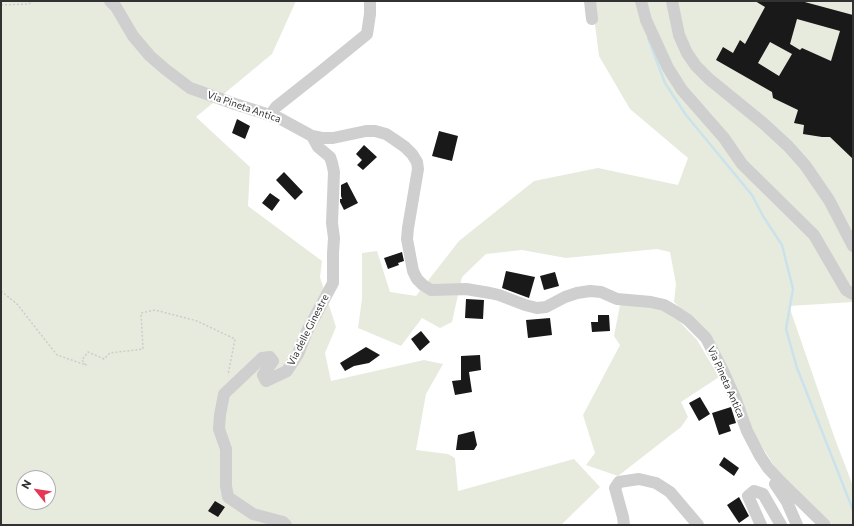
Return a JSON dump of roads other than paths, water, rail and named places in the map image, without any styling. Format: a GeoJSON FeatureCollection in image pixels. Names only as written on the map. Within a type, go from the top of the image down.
{"type":"FeatureCollection","features":[{"type":"Feature","properties":{"kind":"street","name":"Via Pineta Antica"},"geometry":{"type":"LineString","coordinates":[[110,1],[116,7],[133,36],[150,56],[190,88],[279,118],[312,136],[332,138],[375,130],[386,134],[405,147],[417,162],[418,169],[408,228],[408,247],[413,271],[417,279],[431,290],[466,289],[490,293],[537,308],[546,307],[564,297],[577,293],[590,291],[601,292],[617,299],[651,302],[664,305],[688,320],[706,338],[733,393],[747,431],[768,468],[825,525]]}},
{"type":"Feature","properties":{"kind":"street"},"geometry":{"type":"LineString","coordinates":[[270,115],[276,106],[367,34],[370,1]]}},
{"type":"Feature","properties":{"kind":"street"},"geometry":{"type":"LineString","coordinates":[[590,1],[592,19]]}},
{"type":"Feature","properties":{"kind":"street"},"geometry":{"type":"LineString","coordinates":[[642,1],[646,20],[668,68],[682,90],[724,138],[742,164],[814,235],[846,290],[853,294]]}},
{"type":"Feature","properties":{"kind":"street"},"geometry":{"type":"LineString","coordinates":[[672,1],[679,35],[687,53],[696,66],[709,79],[763,123],[788,146],[805,165],[829,200],[853,246]]}},
{"type":"Feature","properties":{"kind":"street","name":"Via delle Ginestre"},"geometry":{"type":"LineString","coordinates":[[286,525],[283,522],[253,514],[228,497],[226,486],[226,449],[219,429],[224,394],[262,358],[270,357],[273,361],[263,375],[266,381],[287,371],[298,354],[307,331],[333,283],[334,238],[332,223],[334,172],[330,157],[318,147],[312,136]]}},
{"type":"Feature","properties":{"kind":"street"},"geometry":{"type":"LineString","coordinates":[[624,525],[615,488],[618,482],[639,479],[656,483],[670,492],[698,525]]}},
{"type":"Feature","properties":{"kind":"street"},"geometry":{"type":"LineString","coordinates":[[781,482],[776,484],[787,502],[797,525]]}},
{"type":"Feature","properties":{"kind":"street"},"geometry":{"type":"LineString","coordinates":[[761,525],[748,496],[754,491],[763,494],[781,525]]}},
{"type":"Feature","properties":{"kind":"waterway"},"geometry":{"type":"LineString","coordinates":[[648,38],[665,83],[686,115],[752,195],[763,216],[782,245],[793,289],[786,329],[797,368],[853,510]]}}]}
